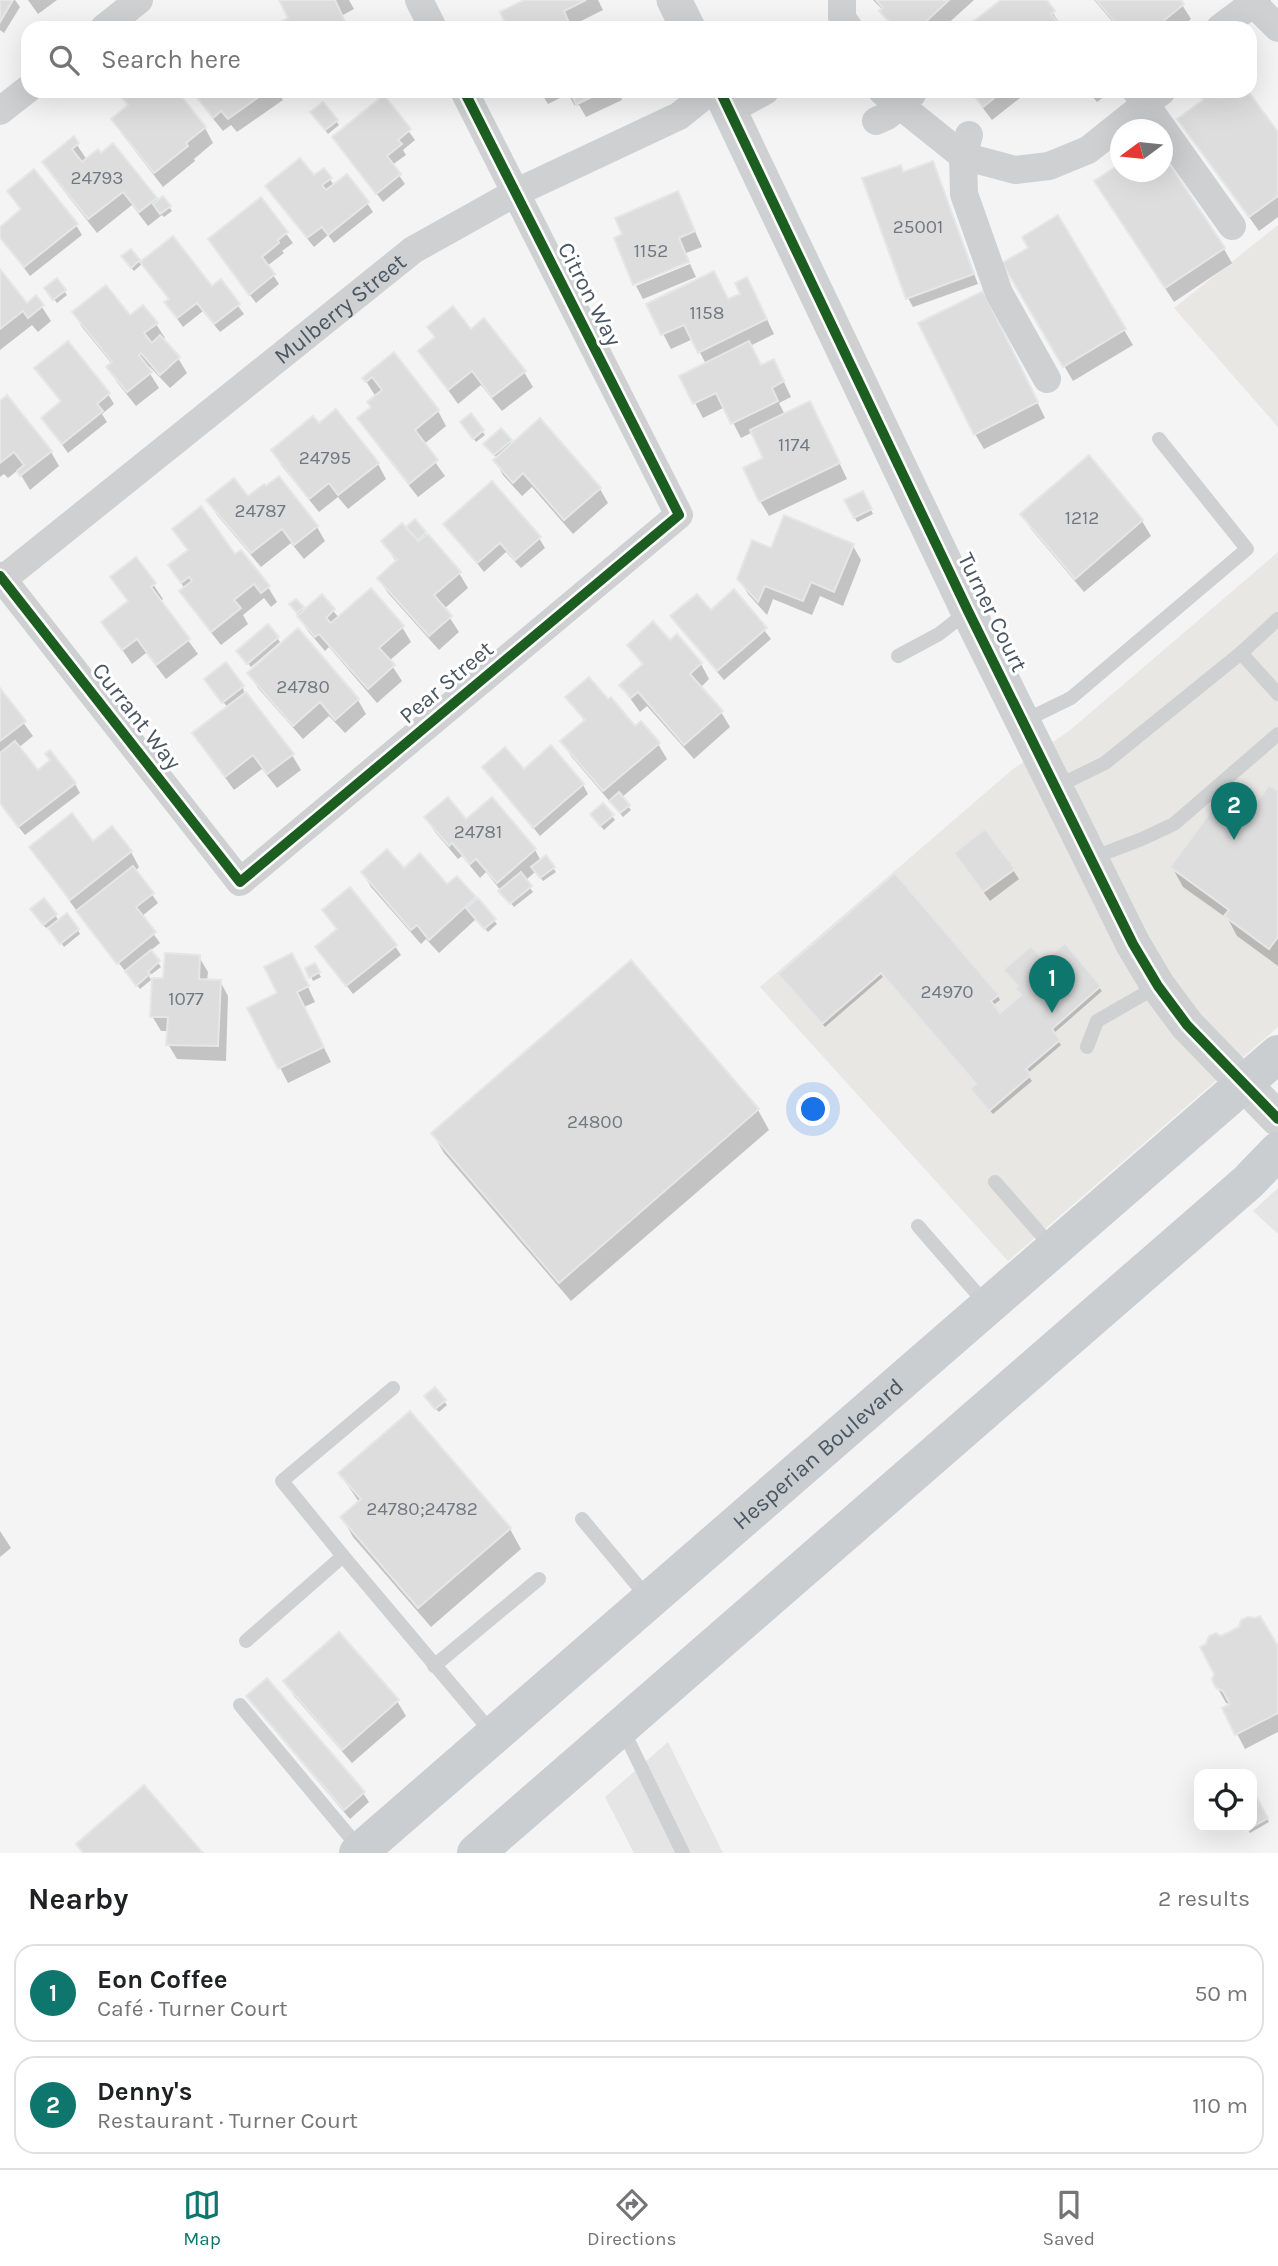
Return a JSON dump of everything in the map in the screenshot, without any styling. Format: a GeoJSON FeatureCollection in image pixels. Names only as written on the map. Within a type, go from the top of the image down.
{"type":"FeatureCollection","features":[{"type":"Feature","properties":{"kind":"main road","name":"Hesperian Boulevard"},"geometry":{"type":"LineString","coordinates":[[360,1852],[1278,1054]]}},
{"type":"Feature","properties":{"kind":"main road"},"geometry":{"type":"LineString","coordinates":[[476,1853],[1248,1182],[1278,1152]]}},
{"type":"Feature","properties":{"kind":"street"},"geometry":{"type":"LineString","coordinates":[[113,21],[139,0]]}},
{"type":"Feature","properties":{"kind":"street"},"geometry":{"type":"LineString","coordinates":[[419,0],[430,21]]}},
{"type":"Feature","properties":{"kind":"street"},"geometry":{"type":"LineString","coordinates":[[674,0],[684,21]]}},
{"type":"Feature","properties":{"kind":"street"},"geometry":{"type":"LineString","coordinates":[[1238,21],[1261,12]]}},
{"type":"Feature","properties":{"kind":"street"},"geometry":{"type":"LineString","coordinates":[[0,111],[21,94]]}},
{"type":"Feature","properties":{"kind":"street","name":"Citron Way"},"geometry":{"type":"LineString","coordinates":[[468,98],[679,515]]}},
{"type":"Feature","properties":{"kind":"street","name":"Mulberry Street"},"geometry":{"type":"LineString","coordinates":[[1,578],[413,250],[515,193],[718,98]]}},
{"type":"Feature","properties":{"kind":"street","name":"Turner Court"},"geometry":{"type":"LineString","coordinates":[[720,98],[968,611],[1133,944],[1158,986],[1187,1026],[1278,1119]]}},
{"type":"Feature","properties":{"kind":"street"},"geometry":{"type":"LineString","coordinates":[[876,121],[899,98]]}},
{"type":"Feature","properties":{"kind":"street"},"geometry":{"type":"LineString","coordinates":[[907,98],[944,120],[966,146],[1020,156],[1071,140],[1139,98]]}},
{"type":"Feature","properties":{"kind":"street"},"geometry":{"type":"LineString","coordinates":[[1148,98],[1232,226]]}},
{"type":"Feature","properties":{"kind":"street"},"geometry":{"type":"LineString","coordinates":[[966,146],[964,194],[989,268],[999,293],[1047,379]]}},
{"type":"Feature","properties":{"kind":"street","name":"Pear Street"},"geometry":{"type":"LineString","coordinates":[[240,882],[679,515]]}},
{"type":"Feature","properties":{"kind":"street","name":"Currant Way"},"geometry":{"type":"LineString","coordinates":[[1,578],[240,882]]}},
{"type":"Feature","properties":{"kind":"lane"},"geometry":{"type":"LineString","coordinates":[[1024,721],[1071,698],[1247,549],[1159,439]]}},
{"type":"Feature","properties":{"kind":"lane"},"geometry":{"type":"LineString","coordinates":[[898,656],[939,634],[968,611]]}},
{"type":"Feature","properties":{"kind":"lane"},"geometry":{"type":"LineString","coordinates":[[1056,787],[1105,764],[1241,653],[1278,619]]}},
{"type":"Feature","properties":{"kind":"lane"},"geometry":{"type":"LineString","coordinates":[[1241,653],[1278,694]]}},
{"type":"Feature","properties":{"kind":"lane"},"geometry":{"type":"LineString","coordinates":[[1092,858],[1174,824],[1278,734]]}},
{"type":"Feature","properties":{"kind":"lane"},"geometry":{"type":"LineString","coordinates":[[1087,1047],[1097,1021],[1158,986]]}},
{"type":"Feature","properties":{"kind":"lane"},"geometry":{"type":"LineString","coordinates":[[995,1182],[1053,1248]]}},
{"type":"Feature","properties":{"kind":"lane"},"geometry":{"type":"LineString","coordinates":[[918,1226],[987,1305]]}},
{"type":"Feature","properties":{"kind":"lane"},"geometry":{"type":"LineString","coordinates":[[393,1388],[282,1481],[494,1735]]}},
{"type":"Feature","properties":{"kind":"lane"},"geometry":{"type":"LineString","coordinates":[[582,1518],[649,1600]]}},
{"type":"Feature","properties":{"kind":"lane"},"geometry":{"type":"LineString","coordinates":[[246,1641],[343,1556]]}},
{"type":"Feature","properties":{"kind":"lane"},"geometry":{"type":"LineString","coordinates":[[435,1666],[539,1579]]}},
{"type":"Feature","properties":{"kind":"lane"},"geometry":{"type":"LineString","coordinates":[[240,1705],[360,1852]]}},
{"type":"Feature","properties":{"kind":"lane"},"geometry":{"type":"LineString","coordinates":[[621,1727],[683,1853]]}},
{"type":"Feature","properties":{"kind":"shaded area"},"geometry":{"type":"Polygon","coordinates":[[[1278,225],[1278,427],[1174,308],[1278,225]]]}},
{"type":"Feature","properties":{"kind":"shaded area"},"geometry":{"type":"Polygon","coordinates":[[[1278,552],[1278,1027],[1008,1261],[760,987],[1013,769],[1069,731],[1278,552]]]}},
{"type":"Feature","properties":{"kind":"shaded area"},"geometry":{"type":"Polygon","coordinates":[[[1278,1188],[1278,1234],[1253,1211],[1278,1188]]]}},
{"type":"Feature","properties":{"kind":"shaded area"},"geometry":{"type":"Polygon","coordinates":[[[668,1742],[723,1853],[634,1853],[605,1797],[668,1742]]]}},
{"type":"Feature","properties":{"kind":"building"},"geometry":{"type":"Polygon","coordinates":[[[0,0],[13,0],[0,22],[0,0]]]}},
{"type":"Feature","properties":{"kind":"building"},"geometry":{"type":"Polygon","coordinates":[[[279,0],[335,0],[345,21],[283,21],[288,18],[279,0]]]}},
{"type":"Feature","properties":{"kind":"building"},"geometry":{"type":"Polygon","coordinates":[[[524,0],[586,0],[564,11],[568,21],[504,21],[500,12],[524,0]]]}},
{"type":"Feature","properties":{"kind":"building"},"geometry":{"type":"Polygon","coordinates":[[[876,0],[949,0],[926,21],[888,21],[879,11],[883,8],[876,0]]]}},
{"type":"Feature","properties":{"kind":"building"},"geometry":{"type":"Polygon","coordinates":[[[1001,0],[1047,0],[1055,11],[1051,14],[1056,21],[974,21],[1001,0]]]}},
{"type":"Feature","properties":{"kind":"building"},"geometry":{"type":"Polygon","coordinates":[[[1096,0],[1181,0],[1184,4],[1163,21],[1114,21],[1096,0]]]}},
{"type":"Feature","properties":{"kind":"building"},"geometry":{"type":"Polygon","coordinates":[[[122,98],[183,98],[206,127],[186,143],[188,146],[154,173],[111,119],[128,105],[122,98]]]}},
{"type":"Feature","properties":{"kind":"building"},"geometry":{"type":"Polygon","coordinates":[[[197,98],[257,98],[228,119],[221,111],[213,118],[197,98]]]}},
{"type":"Feature","properties":{"kind":"building"},"geometry":{"type":"Polygon","coordinates":[[[380,98],[386,98],[411,129],[398,140],[402,144],[387,156],[401,174],[376,194],[332,137],[380,98]]]}},
{"type":"Feature","properties":{"kind":"building"},"geometry":{"type":"Polygon","coordinates":[[[573,98],[588,98],[576,104],[573,98]]]}},
{"type":"Feature","properties":{"kind":"building"},"geometry":{"type":"Polygon","coordinates":[[[976,98],[994,98],[983,107],[976,98]]]}},
{"type":"Feature","properties":{"kind":"building"},"geometry":{"type":"Polygon","coordinates":[[[1201,98],[1253,98],[1278,132],[1278,196],[1249,217],[1177,119],[1203,100],[1201,98]]]}},
{"type":"Feature","properties":{"kind":"building"},"geometry":{"type":"Polygon","coordinates":[[[323,102],[338,120],[325,130],[310,112],[323,102]]]}},
{"type":"Feature","properties":{"kind":"building"},"geometry":{"type":"Polygon","coordinates":[[[74,136],[79,143],[72,149],[82,162],[98,149],[101,153],[113,143],[157,198],[139,212],[123,192],[88,219],[42,162],[74,136]]]}},
{"type":"Feature","properties":{"kind":"building"},"geometry":{"type":"Polygon","coordinates":[[[300,158],[314,175],[324,168],[332,178],[322,185],[326,190],[347,174],[369,202],[328,235],[322,227],[307,238],[265,186],[300,158]]]}},
{"type":"Feature","properties":{"kind":"building"},"geometry":{"type":"Polygon","coordinates":[[[933,161],[974,274],[906,299],[862,178],[901,165],[903,172],[933,161]]]}},
{"type":"Feature","properties":{"kind":"building"},"geometry":{"type":"Polygon","coordinates":[[[34,169],[78,224],[24,267],[0,238],[0,227],[21,209],[7,191],[34,169]]]}},
{"type":"Feature","properties":{"kind":"building"},"geometry":{"type":"Polygon","coordinates":[[[1173,170],[1225,248],[1165,288],[1094,181],[1110,171],[1110,182],[1173,182],[1173,170]]]}},
{"type":"Feature","properties":{"kind":"building"},"geometry":{"type":"Polygon","coordinates":[[[678,191],[695,231],[679,238],[689,262],[633,285],[614,238],[622,234],[615,218],[678,191]]]}},
{"type":"Feature","properties":{"kind":"building"},"geometry":{"type":"Polygon","coordinates":[[[163,196],[171,206],[160,214],[153,204],[163,196]]]}},
{"type":"Feature","properties":{"kind":"building"},"geometry":{"type":"Polygon","coordinates":[[[261,197],[288,232],[262,257],[275,274],[249,295],[208,239],[261,197]]]}},
{"type":"Feature","properties":{"kind":"building"},"geometry":{"type":"Polygon","coordinates":[[[1058,215],[1126,329],[1063,367],[1002,263],[1028,248],[1022,237],[1058,215]]]}},
{"type":"Feature","properties":{"kind":"building"},"geometry":{"type":"Polygon","coordinates":[[[173,236],[212,286],[221,279],[240,304],[214,324],[197,303],[177,318],[164,302],[169,299],[140,262],[173,236]]]}},
{"type":"Feature","properties":{"kind":"building"},"geometry":{"type":"Polygon","coordinates":[[[131,249],[140,260],[131,268],[121,256],[131,249]]]}},
{"type":"Feature","properties":{"kind":"building"},"geometry":{"type":"Polygon","coordinates":[[[0,269],[27,303],[36,295],[44,305],[28,318],[23,311],[0,329],[0,269]]]}},
{"type":"Feature","properties":{"kind":"building"},"geometry":{"type":"Polygon","coordinates":[[[714,271],[728,299],[740,294],[735,283],[747,277],[767,319],[698,353],[684,325],[661,335],[646,304],[714,271]]]}},
{"type":"Feature","properties":{"kind":"building"},"geometry":{"type":"Polygon","coordinates":[[[57,278],[66,290],[53,300],[44,288],[57,278]]]}},
{"type":"Feature","properties":{"kind":"building"},"geometry":{"type":"Polygon","coordinates":[[[106,285],[130,315],[143,305],[158,323],[144,333],[152,343],[160,335],[180,357],[160,375],[141,353],[139,355],[152,372],[127,392],[106,367],[112,362],[72,312],[106,285]]]}},
{"type":"Feature","properties":{"kind":"building"},"geometry":{"type":"Polygon","coordinates":[[[983,291],[1038,402],[974,435],[918,323],[983,291]]]}},
{"type":"Feature","properties":{"kind":"building"},"geometry":{"type":"Polygon","coordinates":[[[453,306],[471,329],[484,318],[526,371],[492,397],[472,371],[448,390],[418,351],[435,337],[427,327],[453,306]]]}},
{"type":"Feature","properties":{"kind":"building"},"geometry":{"type":"Polygon","coordinates":[[[68,341],[110,393],[97,404],[103,411],[62,444],[41,418],[61,401],[34,368],[68,341]]]}},
{"type":"Feature","properties":{"kind":"building"},"geometry":{"type":"Polygon","coordinates":[[[749,341],[761,365],[774,359],[784,381],[772,388],[778,401],[731,424],[716,393],[693,404],[679,376],[749,341]]]}},
{"type":"Feature","properties":{"kind":"building"},"geometry":{"type":"Polygon","coordinates":[[[394,352],[439,410],[415,430],[438,460],[409,484],[357,418],[371,407],[367,402],[382,390],[372,377],[366,382],[362,378],[394,352]]]}},
{"type":"Feature","properties":{"kind":"building"},"geometry":{"type":"Polygon","coordinates":[[[7,395],[52,451],[20,476],[17,471],[24,465],[14,452],[0,463],[0,401],[7,395]]]}},
{"type":"Feature","properties":{"kind":"building"},"geometry":{"type":"Polygon","coordinates":[[[810,401],[840,463],[759,502],[743,468],[763,458],[750,430],[810,401]]]}},
{"type":"Feature","properties":{"kind":"building"},"geometry":{"type":"Polygon","coordinates":[[[336,409],[379,463],[338,495],[329,483],[309,499],[271,450],[313,416],[319,423],[336,409]]]}},
{"type":"Feature","properties":{"kind":"building"},"geometry":{"type":"Polygon","coordinates":[[[471,413],[484,430],[473,439],[460,422],[471,413]]]}},
{"type":"Feature","properties":{"kind":"building"},"geometry":{"type":"Polygon","coordinates":[[[540,418],[601,488],[564,520],[523,473],[513,483],[493,460],[540,418]]]}},
{"type":"Feature","properties":{"kind":"building"},"geometry":{"type":"Polygon","coordinates":[[[501,428],[512,440],[494,455],[483,444],[501,428]]]}},
{"type":"Feature","properties":{"kind":"building"},"geometry":{"type":"Polygon","coordinates":[[[1089,455],[1143,520],[1075,579],[1020,514],[1089,455]]]}},
{"type":"Feature","properties":{"kind":"building"},"geometry":{"type":"Polygon","coordinates":[[[279,476],[318,526],[294,545],[282,529],[251,553],[206,500],[234,478],[248,496],[279,476]]]}},
{"type":"Feature","properties":{"kind":"building"},"geometry":{"type":"Polygon","coordinates":[[[492,481],[541,537],[515,560],[500,543],[477,563],[443,524],[492,481]]]}},
{"type":"Feature","properties":{"kind":"building"},"geometry":{"type":"Polygon","coordinates":[[[863,491],[872,509],[854,518],[844,500],[863,491]]]}},
{"type":"Feature","properties":{"kind":"building"},"geometry":{"type":"Polygon","coordinates":[[[201,506],[235,554],[241,550],[270,586],[261,593],[254,584],[234,600],[241,608],[211,632],[179,591],[192,581],[189,577],[181,583],[168,565],[188,550],[172,529],[201,506]]]}},
{"type":"Feature","properties":{"kind":"building"},"geometry":{"type":"Polygon","coordinates":[[[784,515],[854,544],[834,592],[811,582],[803,601],[765,586],[758,602],[737,579],[752,540],[771,548],[784,515]]]}},
{"type":"Feature","properties":{"kind":"building"},"geometry":{"type":"Polygon","coordinates":[[[415,519],[426,532],[418,540],[406,527],[415,519]]]}},
{"type":"Feature","properties":{"kind":"building"},"geometry":{"type":"Polygon","coordinates":[[[402,523],[418,541],[428,534],[461,572],[434,595],[452,616],[429,636],[377,578],[397,560],[381,541],[402,523]]]}},
{"type":"Feature","properties":{"kind":"building"},"geometry":{"type":"Polygon","coordinates":[[[136,557],[156,583],[151,587],[190,639],[156,665],[137,639],[122,650],[101,622],[128,601],[110,577],[136,557]]]}},
{"type":"Feature","properties":{"kind":"building"},"geometry":{"type":"Polygon","coordinates":[[[371,588],[404,626],[379,648],[395,665],[368,689],[319,634],[315,637],[297,616],[322,594],[335,609],[326,618],[331,623],[371,588]]]}},
{"type":"Feature","properties":{"kind":"building"},"geometry":{"type":"Polygon","coordinates":[[[734,589],[767,628],[717,671],[670,616],[697,594],[711,610],[734,589]]]}},
{"type":"Feature","properties":{"kind":"building"},"geometry":{"type":"Polygon","coordinates":[[[296,599],[304,607],[297,613],[289,604],[296,599]]]}},
{"type":"Feature","properties":{"kind":"building"},"geometry":{"type":"Polygon","coordinates":[[[653,621],[670,640],[677,634],[702,663],[690,674],[723,711],[684,745],[638,692],[631,698],[619,685],[643,664],[627,645],[653,621]]]}},
{"type":"Feature","properties":{"kind":"building"},"geometry":{"type":"Polygon","coordinates":[[[268,624],[279,637],[247,664],[236,651],[268,624]]]}},
{"type":"Feature","properties":{"kind":"building"},"geometry":{"type":"Polygon","coordinates":[[[298,628],[359,699],[335,720],[320,702],[293,726],[247,673],[298,628]]]}},
{"type":"Feature","properties":{"kind":"building"},"geometry":{"type":"Polygon","coordinates":[[[226,662],[244,686],[222,703],[204,679],[226,662]]]}},
{"type":"Feature","properties":{"kind":"building"},"geometry":{"type":"Polygon","coordinates":[[[589,677],[608,699],[611,697],[635,726],[641,721],[660,743],[603,791],[560,741],[585,720],[565,697],[589,677]]]}},
{"type":"Feature","properties":{"kind":"building"},"geometry":{"type":"Polygon","coordinates":[[[0,688],[26,721],[0,741],[0,688]]]}},
{"type":"Feature","properties":{"kind":"building"},"geometry":{"type":"Polygon","coordinates":[[[246,692],[294,754],[267,774],[253,755],[225,777],[192,733],[246,692]]]}},
{"type":"Feature","properties":{"kind":"building"},"geometry":{"type":"Polygon","coordinates":[[[15,741],[38,770],[50,760],[45,754],[50,750],[76,783],[18,827],[0,803],[0,753],[15,741]]]}},
{"type":"Feature","properties":{"kind":"building"},"geometry":{"type":"Polygon","coordinates":[[[551,745],[584,784],[533,828],[482,767],[505,747],[524,769],[551,745]]]}},
{"type":"Feature","properties":{"kind":"building"},"geometry":{"type":"Polygon","coordinates":[[[1269,785],[1278,791],[1278,937],[1269,949],[1224,916],[1229,910],[1170,867],[1223,795],[1248,814],[1269,785]]]}},
{"type":"Feature","properties":{"kind":"building"},"geometry":{"type":"Polygon","coordinates":[[[619,792],[630,805],[620,813],[609,801],[619,792]]]}},
{"type":"Feature","properties":{"kind":"building"},"geometry":{"type":"Polygon","coordinates":[[[448,797],[466,819],[492,797],[536,849],[497,883],[476,859],[470,864],[452,843],[449,846],[424,817],[448,797]]]}},
{"type":"Feature","properties":{"kind":"building"},"geometry":{"type":"Polygon","coordinates":[[[603,803],[614,815],[600,826],[590,814],[603,803]]]}},
{"type":"Feature","properties":{"kind":"building"},"geometry":{"type":"Polygon","coordinates":[[[72,813],[93,841],[112,826],[132,851],[70,900],[29,847],[72,813]]]}},
{"type":"Feature","properties":{"kind":"building"},"geometry":{"type":"Polygon","coordinates":[[[985,829],[1015,869],[983,892],[954,853],[985,829]]]}},
{"type":"Feature","properties":{"kind":"building"},"geometry":{"type":"Polygon","coordinates":[[[387,849],[404,868],[420,853],[447,884],[457,876],[476,897],[429,940],[417,925],[411,930],[361,872],[387,849]]]}},
{"type":"Feature","properties":{"kind":"building"},"geometry":{"type":"Polygon","coordinates":[[[546,855],[555,867],[540,878],[531,867],[546,855]]]}},
{"type":"Feature","properties":{"kind":"building"},"geometry":{"type":"Polygon","coordinates":[[[133,866],[154,893],[136,907],[156,932],[117,964],[76,911],[133,866]]]}},
{"type":"Feature","properties":{"kind":"building"},"geometry":{"type":"Polygon","coordinates":[[[521,872],[532,886],[510,904],[498,891],[521,872]]]}},
{"type":"Feature","properties":{"kind":"building"},"geometry":{"type":"Polygon","coordinates":[[[895,873],[999,995],[991,1001],[1000,1013],[1021,995],[1015,988],[1018,986],[1003,970],[1031,946],[1044,961],[1065,943],[1101,986],[1052,1029],[1060,1040],[1026,1069],[1031,1075],[989,1111],[970,1089],[976,1084],[881,973],[822,1024],[778,974],[895,873]]]}},
{"type":"Feature","properties":{"kind":"building"},"geometry":{"type":"Polygon","coordinates":[[[350,887],[397,945],[346,986],[315,947],[337,929],[322,910],[350,887]]]}},
{"type":"Feature","properties":{"kind":"building"},"geometry":{"type":"Polygon","coordinates":[[[44,898],[57,914],[43,925],[30,909],[44,898]]]}},
{"type":"Feature","properties":{"kind":"building"},"geometry":{"type":"Polygon","coordinates":[[[478,898],[496,919],[484,929],[466,908],[478,898]]]}},
{"type":"Feature","properties":{"kind":"building"},"geometry":{"type":"Polygon","coordinates":[[[67,913],[79,929],[60,944],[48,928],[67,913]]]}},
{"type":"Feature","properties":{"kind":"building"},"geometry":{"type":"Polygon","coordinates":[[[151,950],[160,961],[136,986],[125,971],[151,950]]]}},
{"type":"Feature","properties":{"kind":"building"},"geometry":{"type":"Polygon","coordinates":[[[165,953],[200,955],[199,979],[221,980],[218,1046],[166,1045],[168,1017],[150,1017],[152,978],[163,978],[165,953]]]}},
{"type":"Feature","properties":{"kind":"building"},"geometry":{"type":"Polygon","coordinates":[[[292,953],[309,986],[297,992],[324,1047],[278,1069],[247,1008],[277,993],[264,967],[292,953]]]}},
{"type":"Feature","properties":{"kind":"building"},"geometry":{"type":"Polygon","coordinates":[[[631,960],[759,1109],[559,1283],[431,1133],[631,960]]]}},
{"type":"Feature","properties":{"kind":"building"},"geometry":{"type":"Polygon","coordinates":[[[315,963],[320,972],[309,978],[305,968],[315,963]]]}},
{"type":"Feature","properties":{"kind":"building"},"geometry":{"type":"Polygon","coordinates":[[[435,1387],[446,1400],[435,1409],[424,1396],[435,1387]]]}},
{"type":"Feature","properties":{"kind":"building"},"geometry":{"type":"Polygon","coordinates":[[[410,1411],[511,1528],[418,1608],[340,1517],[361,1499],[338,1473],[410,1411]]]}},
{"type":"Feature","properties":{"kind":"building"},"geometry":{"type":"Polygon","coordinates":[[[1260,1616],[1278,1646],[1278,1713],[1235,1735],[1222,1708],[1230,1704],[1223,1691],[1216,1688],[1212,1680],[1214,1674],[1200,1647],[1206,1644],[1209,1636],[1216,1633],[1221,1636],[1239,1627],[1241,1620],[1260,1616]]]}},
{"type":"Feature","properties":{"kind":"building"},"geometry":{"type":"Polygon","coordinates":[[[339,1632],[399,1700],[342,1750],[283,1681],[339,1632]]]}},
{"type":"Feature","properties":{"kind":"building"},"geometry":{"type":"Polygon","coordinates":[[[267,1678],[365,1792],[344,1810],[246,1696],[267,1678]]]}},
{"type":"Feature","properties":{"kind":"building"},"geometry":{"type":"Polygon","coordinates":[[[144,1785],[203,1853],[83,1853],[76,1844],[144,1785]]]}},
{"type":"Feature","properties":{"kind":"building"},"geometry":{"type":"Polygon","coordinates":[[[1257,1798],[1268,1818],[1257,1824],[1257,1798]]]}},
{"type":"Feature","properties":{"kind":"cycle path"},"geometry":{"type":"LineString","coordinates":[[0,576],[240,882],[679,515],[468,98]]}},
{"type":"Feature","properties":{"kind":"cycle path"},"geometry":{"type":"LineString","coordinates":[[723,98],[968,611],[1133,944],[1158,986],[1187,1025],[1278,1119]]}},
{"type":"Feature","properties":{"kind":"place","name":"Denny's"},"geometry":{"type":"Point","coordinates":[1234,840]}},
{"type":"Feature","properties":{"kind":"place","name":"Eon Coffee"},"geometry":{"type":"Point","coordinates":[1052,1013]}}]}
